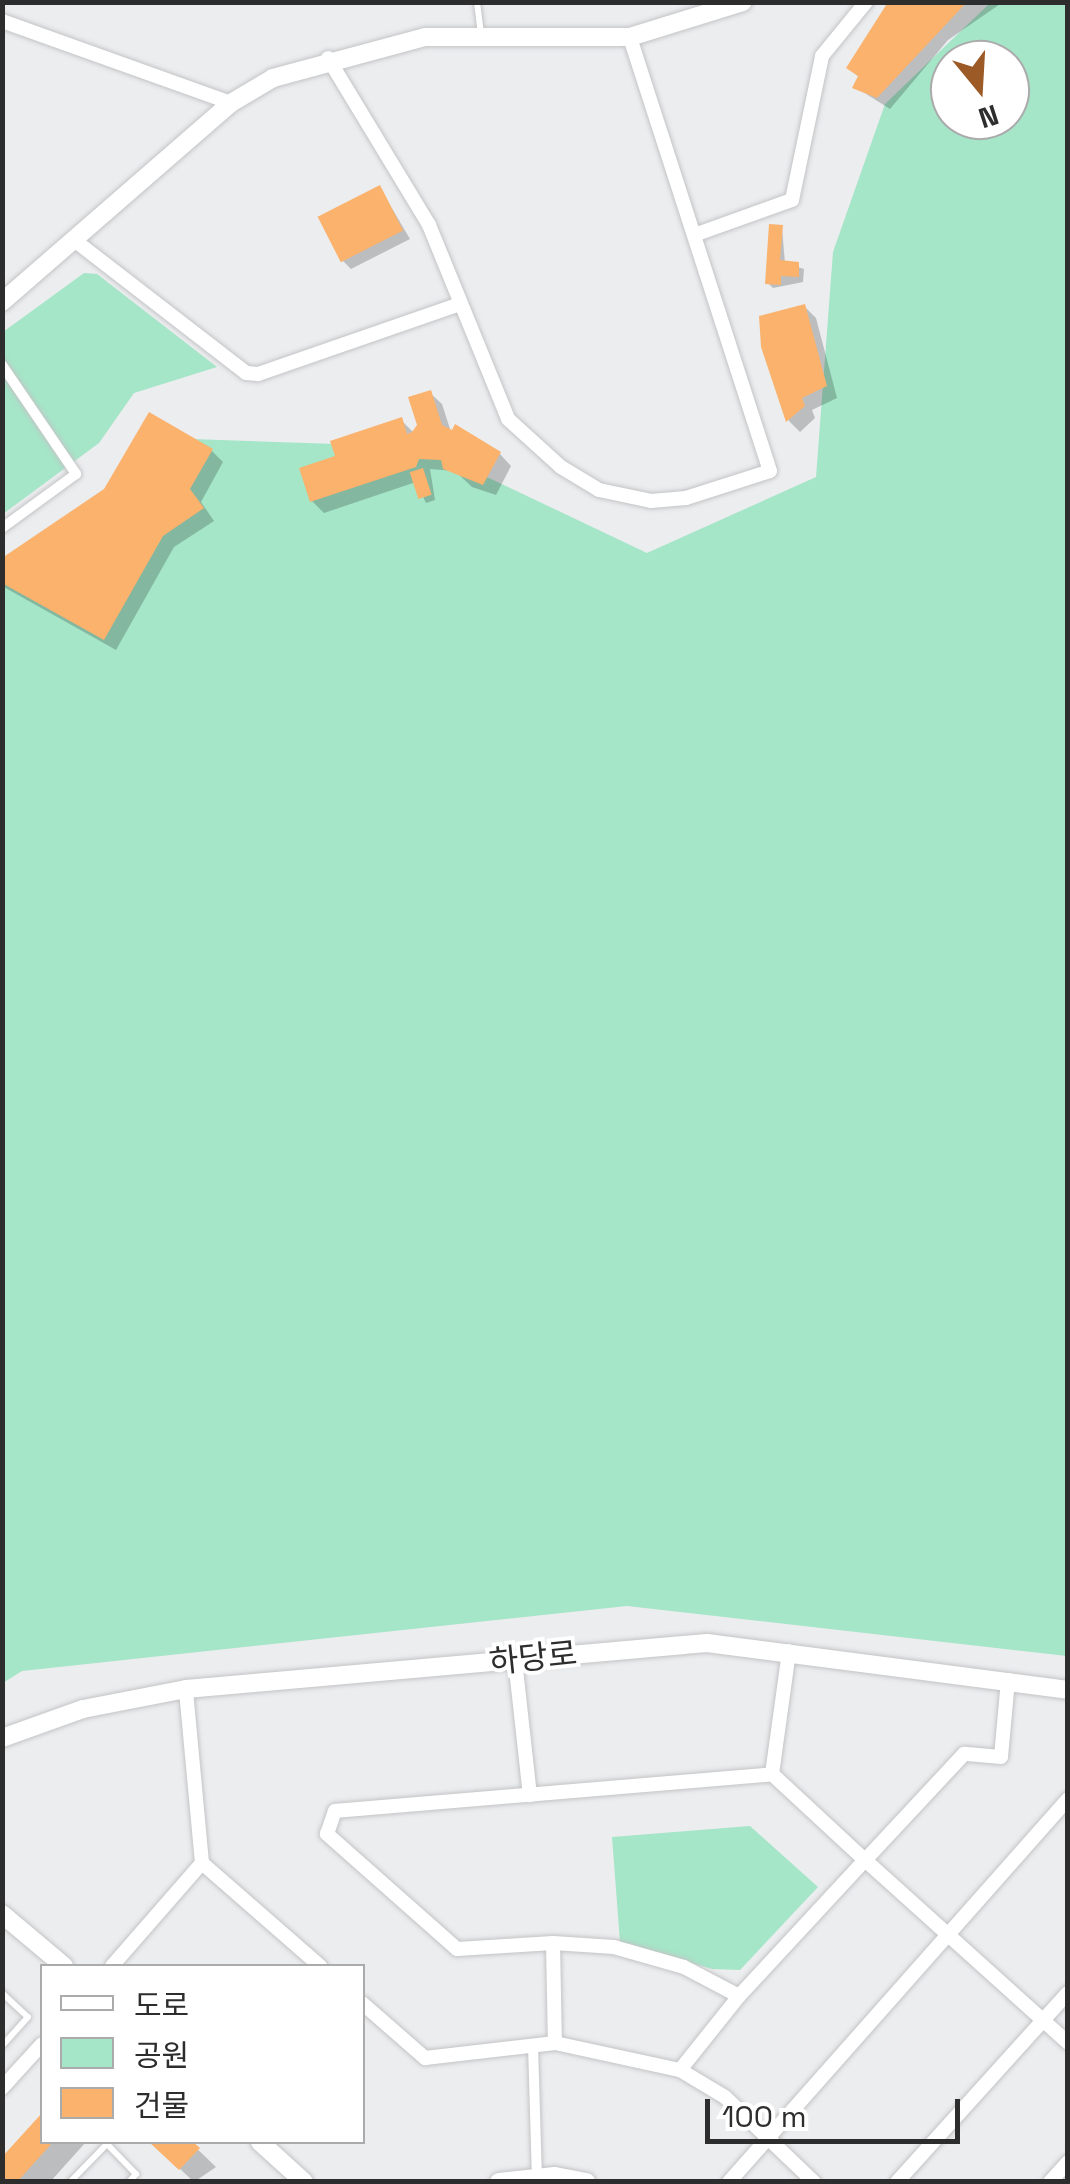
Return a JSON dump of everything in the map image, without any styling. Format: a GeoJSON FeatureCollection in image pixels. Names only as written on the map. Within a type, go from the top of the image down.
{"type":"FeatureCollection","features":[{"type":"Feature","properties":{"kind":"street"},"geometry":{"type":"LineString","coordinates":[[2,302],[78,243],[231,104],[273,78],[328,58],[424,36],[630,37],[744,2]]}},
{"type":"Feature","properties":{"kind":"street"},"geometry":{"type":"LineString","coordinates":[[697,234],[792,200],[822,56],[866,2]]}},
{"type":"Feature","properties":{"kind":"street"},"geometry":{"type":"LineString","coordinates":[[2,21],[231,104]]}},
{"type":"Feature","properties":{"kind":"street"},"geometry":{"type":"LineString","coordinates":[[328,58],[417,203],[508,419],[561,467],[600,490],[651,501],[739,484],[770,471],[697,234],[630,37]]}},
{"type":"Feature","properties":{"kind":"street"},"geometry":{"type":"LineString","coordinates":[[78,243],[246,372],[258,374],[460,304]]}},
{"type":"Feature","properties":{"kind":"street"},"geometry":{"type":"LineString","coordinates":[[2,365],[76,474],[2,528]]}},
{"type":"Feature","properties":{"kind":"street","name":"하당로"},"geometry":{"type":"LineString","coordinates":[[2,1738],[83,1709],[186,1690],[707,1643],[1068,1690]]}},
{"type":"Feature","properties":{"kind":"street"},"geometry":{"type":"LineString","coordinates":[[772,1774],[788,1651]]}},
{"type":"Feature","properties":{"kind":"street"},"geometry":{"type":"LineString","coordinates":[[515,1660],[530,1795]]}},
{"type":"Feature","properties":{"kind":"street"},"geometry":{"type":"LineString","coordinates":[[680,2070],[738,1996],[964,1754],[1001,1756],[1008,1680]]}},
{"type":"Feature","properties":{"kind":"street"},"geometry":{"type":"LineString","coordinates":[[186,1690],[202,1863],[318,1964]]}},
{"type":"Feature","properties":{"kind":"street"},"geometry":{"type":"LineString","coordinates":[[738,1996],[684,1966],[614,1947],[553,1942],[456,1949],[326,1834],[334,1811],[772,1774],[1068,2043]]}},
{"type":"Feature","properties":{"kind":"street"},"geometry":{"type":"LineString","coordinates":[[729,2182],[1068,1800]]}},
{"type":"Feature","properties":{"kind":"street"},"geometry":{"type":"LineString","coordinates":[[114,1964],[202,1863]]}},
{"type":"Feature","properties":{"kind":"street"},"geometry":{"type":"LineString","coordinates":[[2,1914],[62,1964]]}},
{"type":"Feature","properties":{"kind":"street"},"geometry":{"type":"LineString","coordinates":[[553,1942],[555,2043]]}},
{"type":"Feature","properties":{"kind":"street"},"geometry":{"type":"LineString","coordinates":[[897,2182],[1068,1993]]}},
{"type":"Feature","properties":{"kind":"street"},"geometry":{"type":"LineString","coordinates":[[365,2007],[425,2058],[555,2043],[680,2070],[769,2135],[814,2182]]}},
{"type":"Feature","properties":{"kind":"street"},"geometry":{"type":"LineString","coordinates":[[2,2088],[40,2046]]}},
{"type":"Feature","properties":{"kind":"street"},"geometry":{"type":"LineString","coordinates":[[534,2046],[537,2179]]}},
{"type":"Feature","properties":{"kind":"street"},"geometry":{"type":"LineString","coordinates":[[262,2144],[304,2182]]}},
{"type":"Feature","properties":{"kind":"street"},"geometry":{"type":"LineString","coordinates":[[1050,2182],[1068,2162]]}},
{"type":"Feature","properties":{"kind":"street"},"geometry":{"type":"LineString","coordinates":[[498,2182],[586,2182]]}},
{"type":"Feature","properties":{"kind":"lane"},"geometry":{"type":"LineString","coordinates":[[477,2],[481,36]]}},
{"type":"Feature","properties":{"kind":"lane"},"geometry":{"type":"LineString","coordinates":[[2,1993],[28,2018],[2,2046]]}},
{"type":"Feature","properties":{"kind":"lane"},"geometry":{"type":"LineString","coordinates":[[70,2182],[107,2144],[136,2174],[128,2182]]}},
{"type":"Feature","properties":{"kind":"green space"},"geometry":{"type":"Polygon","coordinates":[[[990,3],[1067,3],[1067,1656],[627,1606],[22,1671],[3,1683],[2,559],[78,534],[163,438],[424,447],[647,553],[816,477],[833,252],[885,104],[930,61],[930,140],[1030,140],[1030,40],[952,40],[990,3]]]}},
{"type":"Feature","properties":{"kind":"green space"},"geometry":{"type":"Polygon","coordinates":[[[84,273],[97,274],[217,367],[134,393],[99,443],[3,514],[3,332],[84,273]]]}},
{"type":"Feature","properties":{"kind":"green space"},"geometry":{"type":"Polygon","coordinates":[[[750,1826],[818,1887],[740,1970],[712,1969],[620,1942],[612,1837],[750,1826]]]}},
{"type":"Feature","properties":{"kind":"building"},"geometry":{"type":"Polygon","coordinates":[[[888,2],[967,2],[877,98],[852,88],[858,76],[846,68],[888,2]]]}},
{"type":"Feature","properties":{"kind":"building"},"geometry":{"type":"Polygon","coordinates":[[[380,185],[403,230],[341,262],[318,217],[380,185]]]}},
{"type":"Feature","properties":{"kind":"building"},"geometry":{"type":"Polygon","coordinates":[[[769,224],[783,225],[780,260],[799,262],[799,277],[781,276],[781,285],[765,284],[769,224]]]}},
{"type":"Feature","properties":{"kind":"building"},"geometry":{"type":"Polygon","coordinates":[[[805,304],[827,386],[802,398],[805,406],[786,422],[761,347],[759,316],[805,304]]]}},
{"type":"Feature","properties":{"kind":"building"},"geometry":{"type":"Polygon","coordinates":[[[431,390],[442,425],[452,430],[455,424],[501,452],[483,485],[443,469],[441,460],[419,459],[416,467],[310,502],[299,468],[335,456],[330,441],[402,417],[407,434],[412,432],[417,425],[408,397],[431,390]]]}},
{"type":"Feature","properties":{"kind":"building"},"geometry":{"type":"Polygon","coordinates":[[[149,412],[213,449],[190,489],[204,508],[163,536],[104,640],[2,583],[2,558],[104,489],[149,412]]]}},
{"type":"Feature","properties":{"kind":"building"},"geometry":{"type":"Polygon","coordinates":[[[423,468],[432,495],[418,499],[410,472],[423,468]]]}},
{"type":"Feature","properties":{"kind":"building"},"geometry":{"type":"Polygon","coordinates":[[[40,2115],[40,2144],[51,2144],[17,2182],[2,2182],[2,2157],[40,2115]]]}},
{"type":"Feature","properties":{"kind":"building"},"geometry":{"type":"Polygon","coordinates":[[[151,2144],[195,2144],[200,2148],[179,2170],[151,2144]]]}}]}
